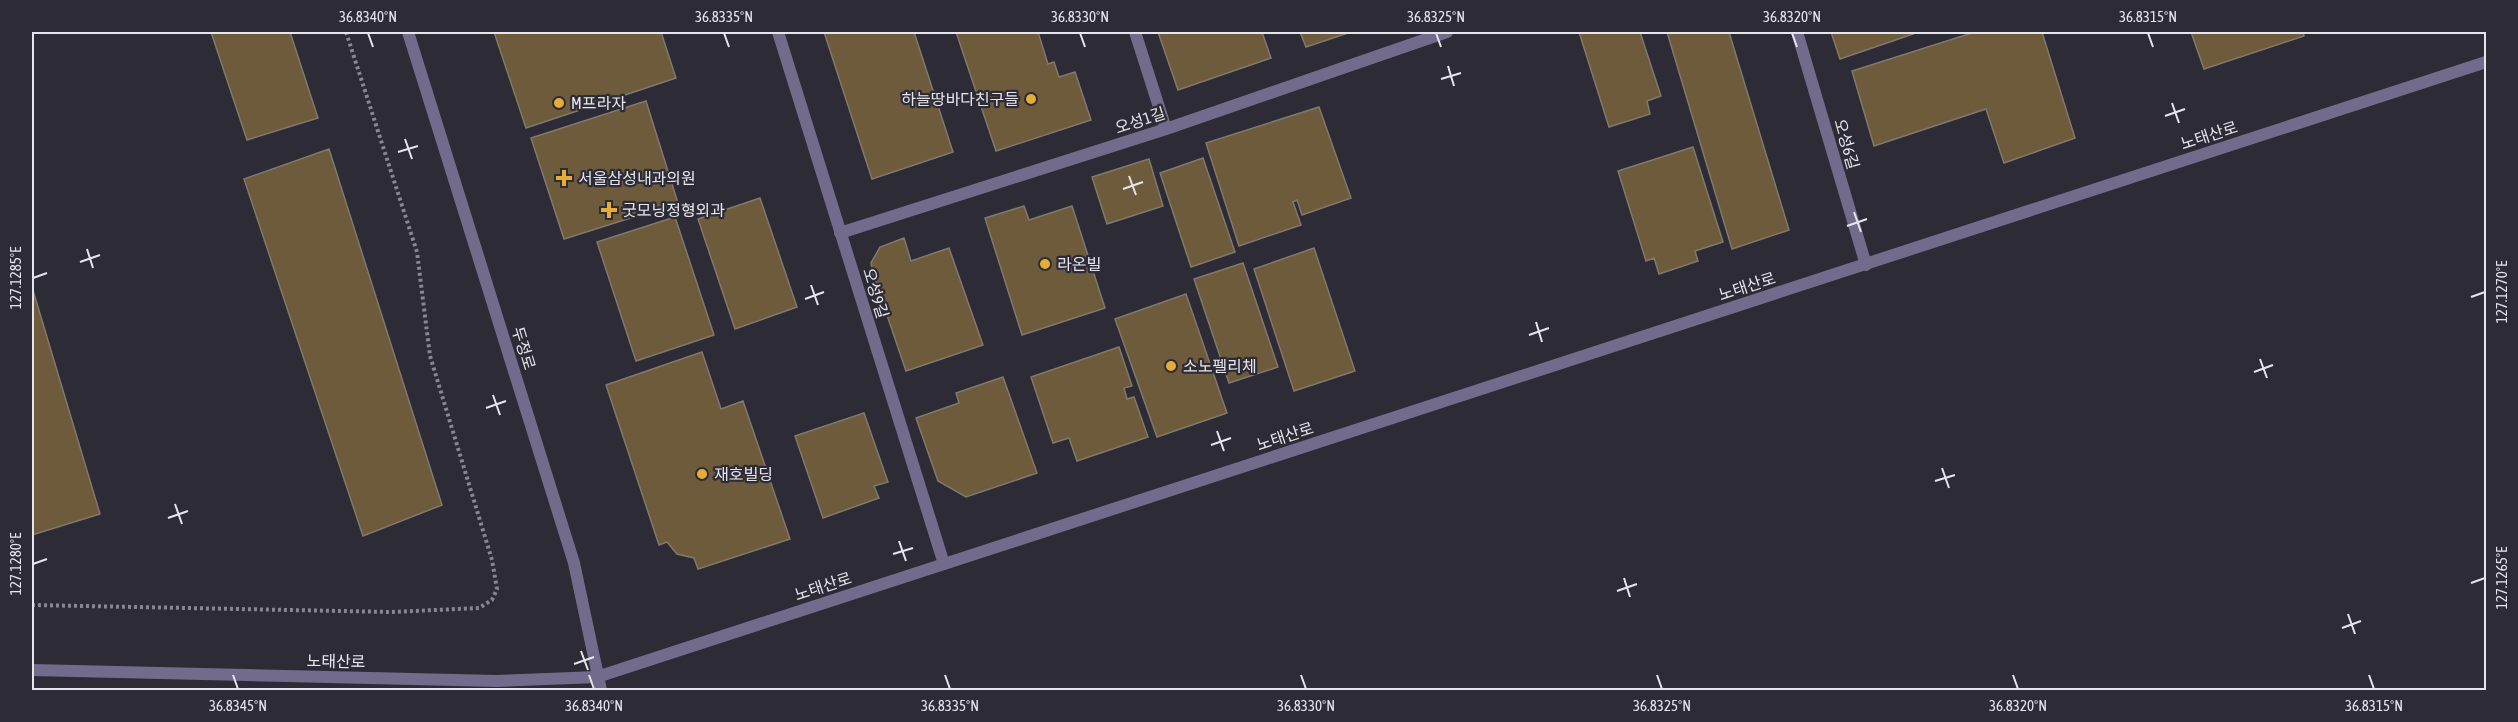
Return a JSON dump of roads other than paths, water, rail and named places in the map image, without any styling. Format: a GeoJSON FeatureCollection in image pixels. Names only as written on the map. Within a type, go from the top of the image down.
{"type":"FeatureCollection","features":[{"type":"Feature","properties":{"kind":"street","name":"두정로"},"geometry":{"type":"LineString","coordinates":[[408,32],[574,563],[597,677],[602,690]]}},
{"type":"Feature","properties":{"kind":"street","name":"오성9길"},"geometry":{"type":"LineString","coordinates":[[778,32],[944,564]]}},
{"type":"Feature","properties":{"kind":"street"},"geometry":{"type":"LineString","coordinates":[[1135,32],[1166,129]]}},
{"type":"Feature","properties":{"kind":"street","name":"오성1길"},"geometry":{"type":"LineString","coordinates":[[840,233],[1166,129],[1447,32]]}},
{"type":"Feature","properties":{"kind":"street","name":"오성6길"},"geometry":{"type":"LineString","coordinates":[[1797,32],[1866,265]]}},
{"type":"Feature","properties":{"kind":"street","name":"노태산로"},"geometry":{"type":"LineString","coordinates":[[32,670],[497,681],[597,677],[2487,62]]}},
{"type":"Feature","properties":{"kind":"place","name":"하늘땅바다친구들"},"geometry":{"type":"Point","coordinates":[1031,99]}},
{"type":"Feature","properties":{"kind":"place","name":"M프라자"},"geometry":{"type":"Point","coordinates":[559,103]}},
{"type":"Feature","properties":{"kind":"place","name":"서울삼성내과의원"},"geometry":{"type":"Point","coordinates":[564,178]}},
{"type":"Feature","properties":{"kind":"place","name":"굿모닝정형외과"},"geometry":{"type":"Point","coordinates":[609,210]}},
{"type":"Feature","properties":{"kind":"place","name":"라온빌"},"geometry":{"type":"Point","coordinates":[1045,264]}},
{"type":"Feature","properties":{"kind":"place","name":"소노펠리체"},"geometry":{"type":"Point","coordinates":[1171,366]}},
{"type":"Feature","properties":{"kind":"place","name":"재호빌딩"},"geometry":{"type":"Point","coordinates":[702,474]}}]}
